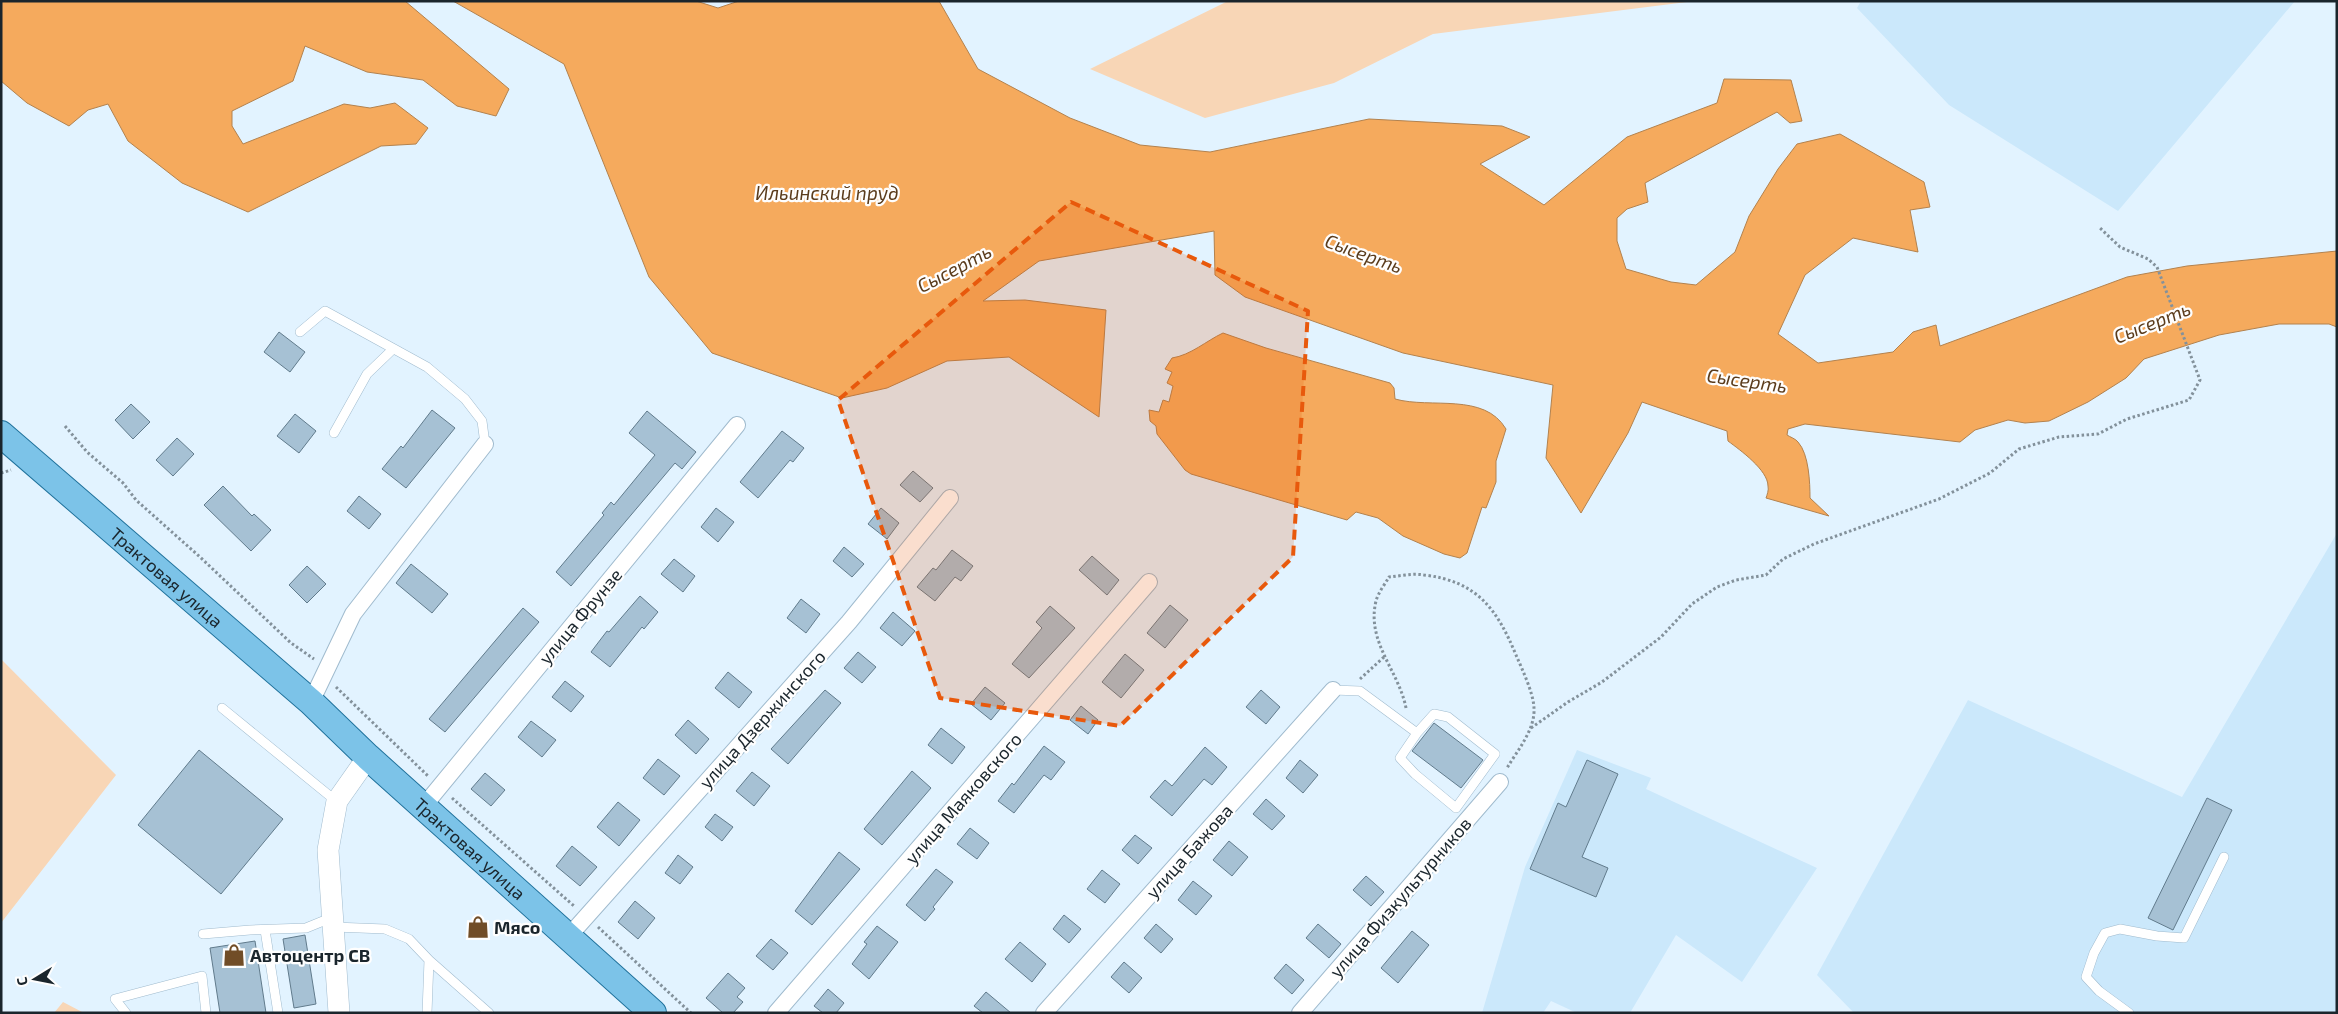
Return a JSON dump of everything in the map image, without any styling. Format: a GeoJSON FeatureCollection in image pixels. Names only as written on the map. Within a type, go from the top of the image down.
{"type":"FeatureCollection","features":[{"type":"Feature","properties":{"kind":"main road","name":"Трактовая улица"},"geometry":{"type":"LineString","coordinates":[[1,434],[312,702],[422,807],[578,926],[653,1013]]}},
{"type":"Feature","properties":{"kind":"street","name":"улица Фрунзе"},"geometry":{"type":"LineString","coordinates":[[422,807],[737,425]]}},
{"type":"Feature","properties":{"kind":"street"},"geometry":{"type":"LineString","coordinates":[[312,702],[353,614],[485,444]]}},
{"type":"Feature","properties":{"kind":"street","name":"улица Дзержинского"},"geometry":{"type":"LineString","coordinates":[[578,926],[849,622],[950,498]]}},
{"type":"Feature","properties":{"kind":"street","name":"улица Маяковского"},"geometry":{"type":"LineString","coordinates":[[776,1013],[1149,582]]}},
{"type":"Feature","properties":{"kind":"street","name":"улица Бажова"},"geometry":{"type":"LineString","coordinates":[[1044,1013],[1340,690]]}},
{"type":"Feature","properties":{"kind":"street"},"geometry":{"type":"LineString","coordinates":[[339,1013],[328,850],[336,801],[368,757]]}},
{"type":"Feature","properties":{"kind":"street","name":"улица Физкультурников"},"geometry":{"type":"LineString","coordinates":[[1300,1013],[1500,782]]}},
{"type":"Feature","properties":{"kind":"lane"},"geometry":{"type":"LineString","coordinates":[[300,332],[325,311],[427,368],[465,399],[482,421],[485,444]]}},
{"type":"Feature","properties":{"kind":"lane"},"geometry":{"type":"LineString","coordinates":[[334,433],[367,374],[392,350]]}},
{"type":"Feature","properties":{"kind":"lane"},"geometry":{"type":"LineString","coordinates":[[1340,690],[1360,691],[1417,733]]}},
{"type":"Feature","properties":{"kind":"lane"},"geometry":{"type":"LineString","coordinates":[[222,708],[336,801]]}},
{"type":"Feature","properties":{"kind":"lane"},"geometry":{"type":"LineString","coordinates":[[1434,714],[1448,717],[1495,754],[1456,808],[1415,774],[1400,758],[1417,733],[1434,714]]}},
{"type":"Feature","properties":{"kind":"lane"},"geometry":{"type":"LineString","coordinates":[[2128,1013],[2099,991],[2086,976],[2094,953],[2105,933],[2120,929],[2157,936],[2184,938],[2224,857]]}},
{"type":"Feature","properties":{"kind":"lane"},"geometry":{"type":"LineString","coordinates":[[203,934],[306,928],[333,922],[385,929],[408,939],[489,1013]]}},
{"type":"Feature","properties":{"kind":"lane"},"geometry":{"type":"LineString","coordinates":[[265,930],[278,1013]]}},
{"type":"Feature","properties":{"kind":"lane"},"geometry":{"type":"LineString","coordinates":[[427,1013],[429,960]]}},
{"type":"Feature","properties":{"kind":"lane"},"geometry":{"type":"LineString","coordinates":[[126,1013],[115,999],[202,976],[206,1013]]}},
{"type":"Feature","properties":{"kind":"path"},"geometry":{"type":"LineString","coordinates":[[1531,728],[1568,702],[1602,682],[1661,637],[1692,604],[1717,587],[1736,580],[1766,575],[1782,559],[1814,544],[1939,499],[1990,472],[2019,449],[2059,437],[2098,434],[2127,419],[2189,400],[2200,380],[2157,267],[2148,259],[2120,247],[2100,228]]}},
{"type":"Feature","properties":{"kind":"path"},"geometry":{"type":"LineString","coordinates":[[65,426],[87,452],[123,483],[136,500],[200,556],[291,643],[316,660],[324,675],[439,786],[578,926],[692,1013]]}},
{"type":"Feature","properties":{"kind":"path"},"geometry":{"type":"LineString","coordinates":[[1409,727],[1405,704],[1384,657],[1375,630],[1376,600],[1389,577],[1423,574],[1456,582],[1486,602],[1503,625],[1523,672],[1534,709],[1531,728],[1500,782]]}},
{"type":"Feature","properties":{"kind":"path"},"geometry":{"type":"LineString","coordinates":[[1340,690],[1384,657]]}},
{"type":"Feature","properties":{"kind":"highlighted area"},"geometry":{"type":"Polygon","coordinates":[[[1071,202],[1308,311],[1293,557],[1120,726],[940,698],[838,400],[1071,202]]]}},
{"type":"Feature","properties":{"kind":"shaded area"},"geometry":{"type":"Polygon","coordinates":[[[1228,1],[1695,1],[1433,34],[1334,83],[1205,118],[1090,69],[1228,1]]]}},
{"type":"Feature","properties":{"kind":"shaded area"},"geometry":{"type":"Polygon","coordinates":[[[1861,1],[2295,1],[2118,211],[1949,105],[1857,8],[1861,1]]]}},
{"type":"Feature","properties":{"kind":"shaded area"},"geometry":{"type":"Polygon","coordinates":[[[2337,533],[2337,1013],[1854,1013],[1817,975],[1968,700],[2182,797],[2337,533]]]}},
{"type":"Feature","properties":{"kind":"shaded area"},"geometry":{"type":"Polygon","coordinates":[[[1,659],[116,775],[1,923],[1,659]]]}},
{"type":"Feature","properties":{"kind":"shaded area"},"geometry":{"type":"Polygon","coordinates":[[[1577,750],[1651,778],[1646,789],[1817,868],[1742,982],[1676,935],[1630,1013],[1577,1013],[1551,1001],[1543,1013],[1482,1013],[1525,867],[1577,750]]]}},
{"type":"Feature","properties":{"kind":"shaded area"},"geometry":{"type":"Polygon","coordinates":[[[63,1002],[84,1013],[54,1013],[63,1002]]]}},
{"type":"Feature","properties":{"kind":"water"},"geometry":{"type":"Polygon","coordinates":[[[1,1],[405,1],[509,89],[496,116],[457,106],[423,80],[367,72],[305,46],[293,81],[232,111],[232,126],[243,144],[344,104],[370,108],[395,103],[428,128],[416,144],[381,146],[248,212],[182,183],[128,141],[108,104],[88,110],[69,126],[27,103],[1,81],[1,1]]]}},
{"type":"Feature","properties":{"kind":"water","name":"Ильинский пруд"},"geometry":{"type":"Polygon","coordinates":[[[453,1],[696,1],[718,8],[739,1],[939,1],[978,69],[1070,118],[1140,145],[1210,152],[1369,119],[1502,126],[1530,137],[1480,164],[1544,205],[1627,137],[1717,103],[1724,79],[1791,80],[1802,121],[1790,123],[1777,112],[1645,183],[1648,202],[1627,209],[1617,218],[1617,241],[1626,269],[1671,282],[1696,285],[1735,252],[1749,216],[1778,169],[1797,144],[1840,134],[1924,182],[1930,207],[1910,210],[1918,252],[1853,238],[1805,275],[1778,334],[1818,363],[1893,352],[1913,332],[1936,325],[1940,346],[2127,277],[2187,266],[2337,251],[2337,327],[2329,324],[2279,324],[2219,335],[2144,359],[2126,378],[2088,402],[2049,421],[2025,423],[2008,420],[1975,430],[1960,442],[1805,424],[1788,429],[1787,435],[1797,441],[1805,454],[1810,498],[1829,516],[1766,498],[1768,488],[1767,480],[1763,473],[1759,467],[1728,441],[1727,431],[1642,402],[1628,433],[1581,513],[1546,458],[1553,385],[1403,353],[1245,297],[1215,275],[1214,231],[1039,261],[983,301],[1025,300],[1106,310],[1099,417],[1009,357],[947,361],[887,388],[842,398],[712,353],[649,277],[564,64],[453,1]]]}},
{"type":"Feature","properties":{"kind":"water"},"geometry":{"type":"Polygon","coordinates":[[[1223,333],[1266,348],[1390,383],[1394,388],[1395,399],[1409,402],[1471,406],[1484,410],[1496,417],[1506,429],[1496,461],[1496,482],[1486,508],[1482,507],[1467,553],[1460,558],[1444,554],[1403,536],[1378,518],[1356,512],[1347,520],[1191,474],[1185,470],[1157,434],[1156,426],[1150,421],[1149,410],[1159,412],[1163,400],[1169,402],[1173,386],[1167,383],[1172,372],[1165,369],[1172,358],[1192,351],[1223,333]]]}},
{"type":"Feature","properties":{"kind":"building"},"geometry":{"type":"Polygon","coordinates":[[[279,332],[305,352],[290,372],[264,352],[279,332]]]}},
{"type":"Feature","properties":{"kind":"building"},"geometry":{"type":"Polygon","coordinates":[[[131,404],[150,422],[133,439],[115,420],[131,404]]]}},
{"type":"Feature","properties":{"kind":"building"},"geometry":{"type":"Polygon","coordinates":[[[432,410],[455,428],[406,488],[382,469],[401,446],[403,448],[432,410]]]}},
{"type":"Feature","properties":{"kind":"building"},"geometry":{"type":"Polygon","coordinates":[[[647,411],[696,452],[682,469],[675,463],[571,586],[556,572],[604,515],[602,513],[611,502],[614,505],[655,455],[629,433],[647,411]]]}},
{"type":"Feature","properties":{"kind":"building"},"geometry":{"type":"Polygon","coordinates":[[[295,414],[316,431],[299,453],[277,436],[295,414]]]}},
{"type":"Feature","properties":{"kind":"building"},"geometry":{"type":"Polygon","coordinates":[[[782,431],[804,448],[793,462],[790,460],[758,498],[740,482],[782,431]]]}},
{"type":"Feature","properties":{"kind":"building"},"geometry":{"type":"Polygon","coordinates":[[[177,438],[194,454],[173,476],[156,460],[177,438]]]}},
{"type":"Feature","properties":{"kind":"building"},"geometry":{"type":"Polygon","coordinates":[[[913,471],[933,488],[920,502],[900,485],[913,471]]]}},
{"type":"Feature","properties":{"kind":"building"},"geometry":{"type":"Polygon","coordinates":[[[223,486],[252,516],[254,514],[271,530],[251,551],[204,505],[223,486]]]}},
{"type":"Feature","properties":{"kind":"building"},"geometry":{"type":"Polygon","coordinates":[[[359,496],[381,514],[369,529],[347,511],[359,496]]]}},
{"type":"Feature","properties":{"kind":"building"},"geometry":{"type":"Polygon","coordinates":[[[716,508],[734,522],[718,542],[701,527],[716,508]]]}},
{"type":"Feature","properties":{"kind":"building"},"geometry":{"type":"Polygon","coordinates":[[[881,508],[899,523],[887,539],[868,524],[881,508]]]}},
{"type":"Feature","properties":{"kind":"building"},"geometry":{"type":"Polygon","coordinates":[[[844,547],[864,564],[852,577],[833,561],[844,547]]]}},
{"type":"Feature","properties":{"kind":"building"},"geometry":{"type":"Polygon","coordinates":[[[952,550],[973,566],[961,581],[955,577],[935,601],[917,587],[933,568],[936,570],[952,550]]]}},
{"type":"Feature","properties":{"kind":"building"},"geometry":{"type":"Polygon","coordinates":[[[1092,556],[1119,580],[1107,595],[1079,570],[1092,556]]]}},
{"type":"Feature","properties":{"kind":"building"},"geometry":{"type":"Polygon","coordinates":[[[674,559],[695,576],[683,592],[661,574],[674,559]]]}},
{"type":"Feature","properties":{"kind":"building"},"geometry":{"type":"Polygon","coordinates":[[[411,564],[448,594],[432,613],[396,583],[411,564]]]}},
{"type":"Feature","properties":{"kind":"building"},"geometry":{"type":"Polygon","coordinates":[[[307,566],[326,584],[307,603],[289,585],[307,566]]]}},
{"type":"Feature","properties":{"kind":"building"},"geometry":{"type":"Polygon","coordinates":[[[640,596],[658,612],[644,629],[642,627],[610,667],[591,652],[607,631],[609,632],[640,596]]]}},
{"type":"Feature","properties":{"kind":"building"},"geometry":{"type":"Polygon","coordinates":[[[801,599],[820,614],[806,633],[787,618],[801,599]]]}},
{"type":"Feature","properties":{"kind":"building"},"geometry":{"type":"Polygon","coordinates":[[[1170,605],[1188,620],[1165,648],[1147,633],[1170,605]]]}},
{"type":"Feature","properties":{"kind":"building"},"geometry":{"type":"Polygon","coordinates":[[[1050,606],[1075,628],[1029,678],[1012,664],[1042,628],[1036,622],[1050,606]]]}},
{"type":"Feature","properties":{"kind":"building"},"geometry":{"type":"Polygon","coordinates":[[[523,608],[539,622],[445,732],[429,719],[523,608]]]}},
{"type":"Feature","properties":{"kind":"building"},"geometry":{"type":"Polygon","coordinates":[[[893,612],[915,631],[902,646],[880,628],[893,612]]]}},
{"type":"Feature","properties":{"kind":"building"},"geometry":{"type":"Polygon","coordinates":[[[858,652],[876,667],[862,683],[844,668],[858,652]]]}},
{"type":"Feature","properties":{"kind":"building"},"geometry":{"type":"Polygon","coordinates":[[[1125,654],[1144,670],[1121,698],[1102,682],[1125,654]]]}},
{"type":"Feature","properties":{"kind":"building"},"geometry":{"type":"Polygon","coordinates":[[[728,672],[752,692],[739,708],[715,688],[728,672]]]}},
{"type":"Feature","properties":{"kind":"building"},"geometry":{"type":"Polygon","coordinates":[[[565,681],[584,696],[571,712],[552,697],[565,681]]]}},
{"type":"Feature","properties":{"kind":"building"},"geometry":{"type":"Polygon","coordinates":[[[985,687],[1005,703],[991,720],[971,704],[985,687]]]}},
{"type":"Feature","properties":{"kind":"building"},"geometry":{"type":"Polygon","coordinates":[[[825,690],[841,703],[788,764],[771,749],[825,690]]]}},
{"type":"Feature","properties":{"kind":"building"},"geometry":{"type":"Polygon","coordinates":[[[1261,690],[1280,707],[1266,724],[1246,707],[1261,690]]]}},
{"type":"Feature","properties":{"kind":"building"},"geometry":{"type":"Polygon","coordinates":[[[1081,706],[1098,720],[1088,734],[1070,720],[1081,706]]]}},
{"type":"Feature","properties":{"kind":"building"},"geometry":{"type":"Polygon","coordinates":[[[688,720],[709,739],[696,754],[675,735],[688,720]]]}},
{"type":"Feature","properties":{"kind":"building"},"geometry":{"type":"Polygon","coordinates":[[[531,721],[556,740],[542,757],[518,737],[531,721]]]}},
{"type":"Feature","properties":{"kind":"building"},"geometry":{"type":"Polygon","coordinates":[[[1434,723],[1483,760],[1461,788],[1412,751],[1434,723]]]}},
{"type":"Feature","properties":{"kind":"building"},"geometry":{"type":"Polygon","coordinates":[[[941,728],[965,747],[952,764],[928,745],[941,728]]]}},
{"type":"Feature","properties":{"kind":"building"},"geometry":{"type":"Polygon","coordinates":[[[1044,746],[1065,762],[1051,780],[1044,775],[1014,813],[998,801],[1012,783],[1014,785],[1044,746]]]}},
{"type":"Feature","properties":{"kind":"building"},"geometry":{"type":"Polygon","coordinates":[[[1205,747],[1227,767],[1212,785],[1204,779],[1172,816],[1150,797],[1165,780],[1172,786],[1205,747]]]}},
{"type":"Feature","properties":{"kind":"building"},"geometry":{"type":"Polygon","coordinates":[[[199,750],[283,819],[221,894],[138,825],[199,750]]]}},
{"type":"Feature","properties":{"kind":"building"},"geometry":{"type":"Polygon","coordinates":[[[658,759],[680,776],[664,795],[643,778],[658,759]]]}},
{"type":"Feature","properties":{"kind":"building"},"geometry":{"type":"Polygon","coordinates":[[[1300,760],[1318,775],[1303,793],[1286,778],[1300,760]]]}},
{"type":"Feature","properties":{"kind":"building"},"geometry":{"type":"Polygon","coordinates":[[[1587,760],[1618,774],[1582,857],[1608,868],[1596,897],[1530,869],[1558,803],[1566,807],[1587,760]]]}},
{"type":"Feature","properties":{"kind":"building"},"geometry":{"type":"Polygon","coordinates":[[[912,771],[931,788],[882,845],[864,829],[912,771]]]}},
{"type":"Feature","properties":{"kind":"building"},"geometry":{"type":"Polygon","coordinates":[[[752,772],[770,786],[754,806],[736,791],[752,772]]]}},
{"type":"Feature","properties":{"kind":"building"},"geometry":{"type":"Polygon","coordinates":[[[485,773],[505,790],[491,806],[471,789],[485,773]]]}},
{"type":"Feature","properties":{"kind":"building"},"geometry":{"type":"Polygon","coordinates":[[[2207,798],[2232,810],[2173,930],[2148,918],[2207,798]]]}},
{"type":"Feature","properties":{"kind":"building"},"geometry":{"type":"Polygon","coordinates":[[[1266,799],[1285,816],[1272,830],[1253,814],[1266,799]]]}},
{"type":"Feature","properties":{"kind":"building"},"geometry":{"type":"Polygon","coordinates":[[[618,802],[640,820],[619,846],[597,827],[618,802]]]}},
{"type":"Feature","properties":{"kind":"building"},"geometry":{"type":"Polygon","coordinates":[[[715,814],[733,827],[722,841],[705,827],[715,814]]]}},
{"type":"Feature","properties":{"kind":"building"},"geometry":{"type":"Polygon","coordinates":[[[970,828],[989,843],[977,859],[957,844],[970,828]]]}},
{"type":"Feature","properties":{"kind":"building"},"geometry":{"type":"Polygon","coordinates":[[[1135,835],[1152,848],[1138,864],[1122,850],[1135,835]]]}},
{"type":"Feature","properties":{"kind":"building"},"geometry":{"type":"Polygon","coordinates":[[[1229,841],[1248,857],[1232,876],[1213,860],[1229,841]]]}},
{"type":"Feature","properties":{"kind":"building"},"geometry":{"type":"Polygon","coordinates":[[[572,846],[597,867],[580,886],[556,866],[572,846]]]}},
{"type":"Feature","properties":{"kind":"building"},"geometry":{"type":"Polygon","coordinates":[[[839,852],[860,869],[812,925],[795,911],[839,852]]]}},
{"type":"Feature","properties":{"kind":"building"},"geometry":{"type":"Polygon","coordinates":[[[678,855],[693,867],[680,884],[665,873],[678,855]]]}},
{"type":"Feature","properties":{"kind":"building"},"geometry":{"type":"Polygon","coordinates":[[[936,869],[953,882],[933,907],[935,909],[925,921],[906,905],[936,869]]]}},
{"type":"Feature","properties":{"kind":"building"},"geometry":{"type":"Polygon","coordinates":[[[1102,870],[1120,884],[1105,903],[1087,889],[1102,870]]]}},
{"type":"Feature","properties":{"kind":"building"},"geometry":{"type":"Polygon","coordinates":[[[1366,876],[1384,892],[1371,906],[1353,890],[1366,876]]]}},
{"type":"Feature","properties":{"kind":"building"},"geometry":{"type":"Polygon","coordinates":[[[1193,881],[1212,896],[1196,915],[1178,900],[1193,881]]]}},
{"type":"Feature","properties":{"kind":"building"},"geometry":{"type":"Polygon","coordinates":[[[635,901],[655,918],[638,939],[618,922],[635,901]]]}},
{"type":"Feature","properties":{"kind":"building"},"geometry":{"type":"Polygon","coordinates":[[[1064,915],[1081,929],[1069,943],[1053,929],[1064,915]]]}},
{"type":"Feature","properties":{"kind":"building"},"geometry":{"type":"Polygon","coordinates":[[[1156,924],[1173,939],[1161,953],[1144,938],[1156,924]]]}},
{"type":"Feature","properties":{"kind":"building"},"geometry":{"type":"Polygon","coordinates":[[[1318,924],[1341,944],[1329,958],[1306,938],[1318,924]]]}},
{"type":"Feature","properties":{"kind":"building"},"geometry":{"type":"Polygon","coordinates":[[[877,926],[898,942],[869,979],[852,964],[867,944],[864,942],[877,926]]]}},
{"type":"Feature","properties":{"kind":"building"},"geometry":{"type":"Polygon","coordinates":[[[1412,931],[1429,945],[1398,983],[1381,968],[1412,931]]]}},
{"type":"Feature","properties":{"kind":"building"},"geometry":{"type":"Polygon","coordinates":[[[305,935],[316,1004],[294,1008],[283,939],[305,935]]]}},
{"type":"Feature","properties":{"kind":"building"},"geometry":{"type":"Polygon","coordinates":[[[771,939],[788,953],[773,970],[756,956],[771,939]]]}},
{"type":"Feature","properties":{"kind":"building"},"geometry":{"type":"Polygon","coordinates":[[[255,941],[266,1013],[220,1013],[210,948],[255,941]]]}},
{"type":"Feature","properties":{"kind":"building"},"geometry":{"type":"Polygon","coordinates":[[[1020,942],[1046,964],[1032,982],[1005,959],[1020,942]]]}},
{"type":"Feature","properties":{"kind":"building"},"geometry":{"type":"Polygon","coordinates":[[[1124,962],[1142,978],[1129,993],[1111,977],[1124,962]]]}},
{"type":"Feature","properties":{"kind":"building"},"geometry":{"type":"Polygon","coordinates":[[[1286,964],[1304,980],[1292,994],[1274,978],[1286,964]]]}},
{"type":"Feature","properties":{"kind":"building"},"geometry":{"type":"Polygon","coordinates":[[[728,973],[745,988],[737,997],[743,1002],[733,1013],[723,1013],[706,998],[728,973]]]}},
{"type":"Feature","properties":{"kind":"building"},"geometry":{"type":"Polygon","coordinates":[[[828,989],[844,1003],[836,1013],[823,1013],[814,1006],[828,989]]]}},
{"type":"Feature","properties":{"kind":"building"},"geometry":{"type":"Polygon","coordinates":[[[986,992],[1011,1013],[983,1013],[974,1006],[986,992]]]}},
{"type":"Feature","properties":{"kind":"place","name":"Мясо"},"geometry":{"type":"Point","coordinates":[478,927]}},
{"type":"Feature","properties":{"kind":"place","name":"Автоцентр СВ"},"geometry":{"type":"Point","coordinates":[234,955]}},
{"type":"Feature","properties":{"kind":"water label","name":"Сысерть"},"geometry":{"type":"Point","coordinates":[1364,253]}},
{"type":"Feature","properties":{"kind":"water label","name":"Сысерть"},"geometry":{"type":"Point","coordinates":[954,268]}},
{"type":"Feature","properties":{"kind":"water label","name":"Сысерть"},"geometry":{"type":"Point","coordinates":[2152,322]}},
{"type":"Feature","properties":{"kind":"water label","name":"Сысерть"},"geometry":{"type":"Point","coordinates":[1747,380]}}]}
